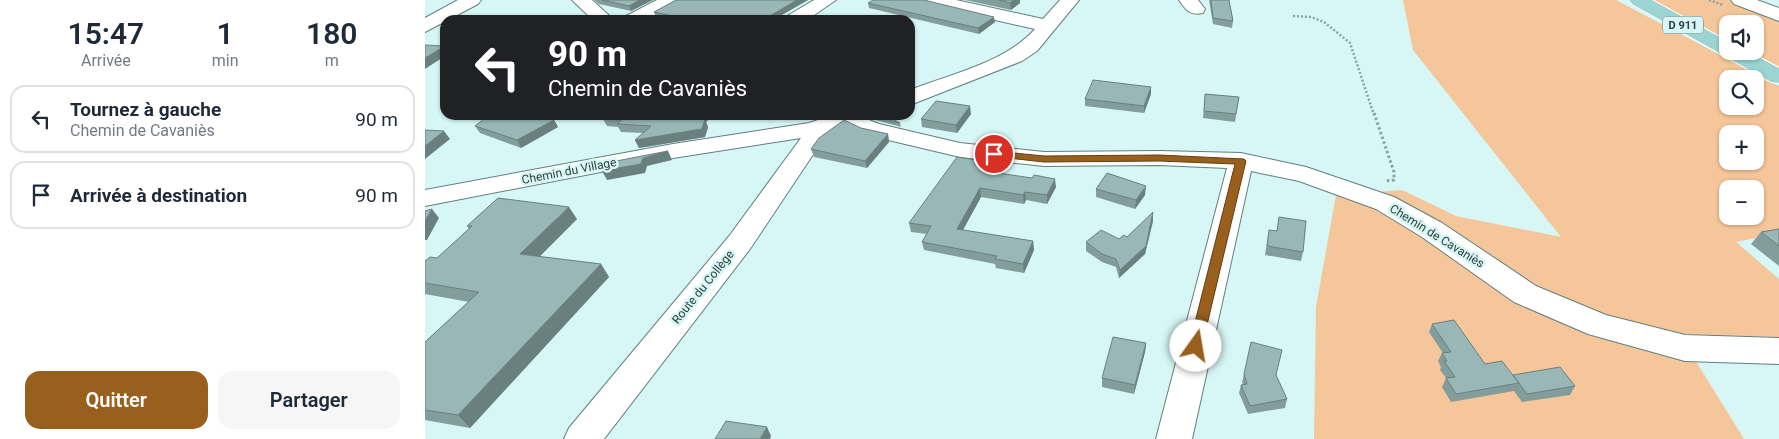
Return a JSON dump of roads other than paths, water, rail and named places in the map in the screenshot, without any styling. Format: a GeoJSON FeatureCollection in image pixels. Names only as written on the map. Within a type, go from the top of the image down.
{"type":"FeatureCollection","features":[{"type":"Feature","properties":{"kind":"main road","name":"D 911"},"geometry":{"type":"LineString","coordinates":[[1638,0],[1719,45]]}},
{"type":"Feature","properties":{"kind":"main road"},"geometry":{"type":"LineString","coordinates":[[1748,60],[1779,77]]}},
{"type":"Feature","properties":{"kind":"street"},"geometry":{"type":"LineString","coordinates":[[445,15],[472,0]]}},
{"type":"Feature","properties":{"kind":"street"},"geometry":{"type":"LineString","coordinates":[[581,0],[598,15]]}},
{"type":"Feature","properties":{"kind":"street"},"geometry":{"type":"LineString","coordinates":[[642,15],[671,0]]}},
{"type":"Feature","properties":{"kind":"street"},"geometry":{"type":"LineString","coordinates":[[802,15],[827,0]]}},
{"type":"Feature","properties":{"kind":"street"},"geometry":{"type":"LineString","coordinates":[[931,0],[1048,26]]}},
{"type":"Feature","properties":{"kind":"street"},"geometry":{"type":"LineString","coordinates":[[915,96],[1015,57],[1030,47],[1070,0]]}},
{"type":"Feature","properties":{"kind":"street"},"geometry":{"type":"LineString","coordinates":[[1740,0],[1779,15]]}},
{"type":"Feature","properties":{"kind":"street"},"geometry":{"type":"LineString","coordinates":[[425,26],[440,18]]}},
{"type":"Feature","properties":{"kind":"street","name":"Chemin de Cavaniès"},"geometry":{"type":"LineString","coordinates":[[835,120],[961,150],[1044,159],[1159,158],[1241,161],[1306,175],[1385,203],[1431,230],[1525,294],[1599,325],[1685,348],[1779,351]]}},
{"type":"Feature","properties":{"kind":"street","name":"Chemin du Village"},"geometry":{"type":"LineString","coordinates":[[425,198],[835,120]]}},
{"type":"Feature","properties":{"kind":"street","name":"Route du Collège"},"geometry":{"type":"LineString","coordinates":[[582,439],[740,242],[816,134],[835,120]]}},
{"type":"Feature","properties":{"kind":"street"},"geometry":{"type":"LineString","coordinates":[[1174,439],[1241,161]]}}]}
